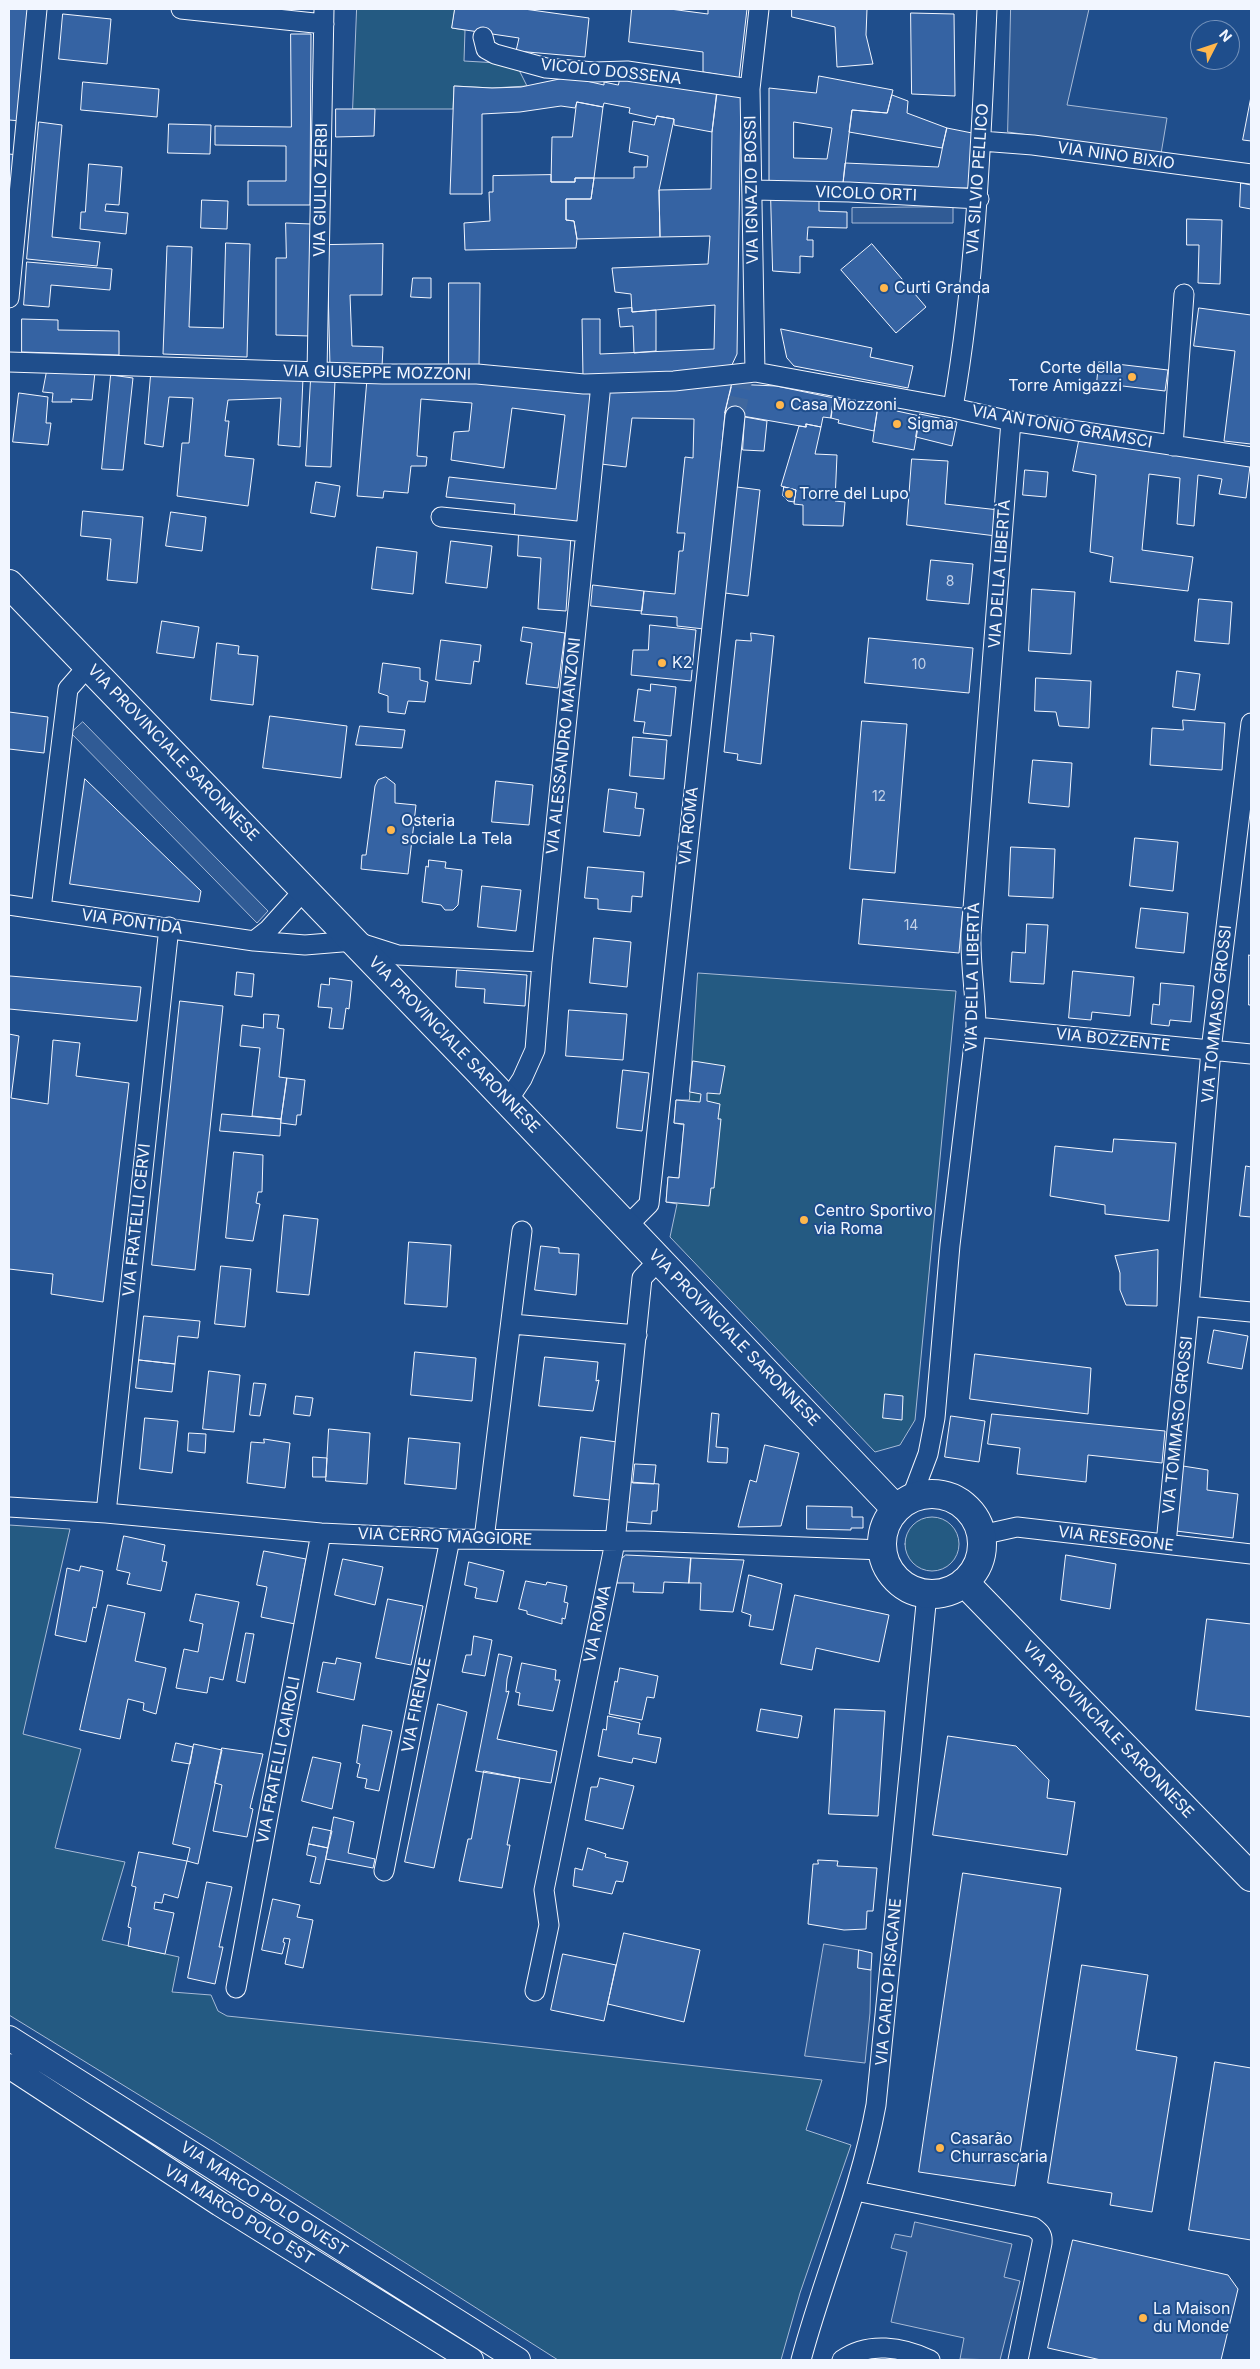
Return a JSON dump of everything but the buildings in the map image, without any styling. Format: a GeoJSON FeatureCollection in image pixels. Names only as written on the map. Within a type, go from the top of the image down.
{"type":"FeatureCollection","features":[{"type":"Feature","properties":{"kind":"main road","name":"VIA PROVINCIALE SARONNESE"},"geometry":{"type":"LineString","coordinates":[[9,584],[508,1100],[659,1260],[904,1504]]}},
{"type":"Feature","properties":{"kind":"main road"},"geometry":{"type":"LineString","coordinates":[[933,1494],[955,1500],[972,1514],[981,1535],[979,1561],[973,1572],[964,1582],[947,1592],[927,1594],[911,1589],[898,1580],[888,1566],[883,1550],[885,1528],[904,1504],[933,1494]]}},
{"type":"Feature","properties":{"kind":"main road","name":"VIA PROVINCIALE SARONNESE"},"geometry":{"type":"LineString","coordinates":[[964,1582],[1251,1877]]}},
{"type":"Feature","properties":{"kind":"street"},"geometry":{"type":"LineString","coordinates":[[9,298],[37,9]]}},
{"type":"Feature","properties":{"kind":"street"},"geometry":{"type":"LineString","coordinates":[[182,9],[324,16]]}},
{"type":"Feature","properties":{"kind":"street","name":"VIA IGNAZIO BOSSI"},"geometry":{"type":"LineString","coordinates":[[750,373],[753,190],[750,89],[759,9]]}},
{"type":"Feature","properties":{"kind":"street","name":"VIA SILVIO PELLICO"},"geometry":{"type":"LineString","coordinates":[[953,408],[963,350],[978,199],[987,9]]}},
{"type":"Feature","properties":{"kind":"street","name":"VIA GIULIO ZERBI"},"geometry":{"type":"LineString","coordinates":[[317,372],[324,16]]}},
{"type":"Feature","properties":{"kind":"street","name":"VICOLO DOSSENA"},"geometry":{"type":"LineString","coordinates":[[483,37],[486,49],[495,54],[546,68],[594,72],[627,71],[750,89]]}},
{"type":"Feature","properties":{"kind":"street","name":"VIA NINO BIXIO"},"geometry":{"type":"LineString","coordinates":[[981,141],[1033,145],[1251,174]]}},
{"type":"Feature","properties":{"kind":"street","name":"VICOLO ORTI"},"geometry":{"type":"LineString","coordinates":[[753,190],[849,192],[978,199]]}},
{"type":"Feature","properties":{"kind":"street","name":"VIA ANTONIO GRAMSCI"},"geometry":{"type":"LineString","coordinates":[[1173,446],[1184,294]]}},
{"type":"Feature","properties":{"kind":"street","name":"VIA GIUSEPPE MOZZONI"},"geometry":{"type":"LineString","coordinates":[[9,362],[317,372],[477,374],[601,384],[674,381],[750,373]]}},
{"type":"Feature","properties":{"kind":"street","name":"VIA ANTONIO GRAMSCI"},"geometry":{"type":"LineString","coordinates":[[750,373],[953,408],[1012,421],[1251,457]]}},
{"type":"Feature","properties":{"kind":"street","name":"VIA ALESSANDRO MANZONI"},"geometry":{"type":"LineString","coordinates":[[508,1100],[522,1079],[535,1050],[542,962],[601,384]]}},
{"type":"Feature","properties":{"kind":"street","name":"VIA ROMA"},"geometry":{"type":"LineString","coordinates":[[626,1226],[649,1204],[735,416]]}},
{"type":"Feature","properties":{"kind":"street","name":"VIA DELLA LIBERTÀ"},"geometry":{"type":"LineString","coordinates":[[904,1504],[928,1454],[935,1418],[950,1245],[976,1027],[976,991],[971,956],[972,934],[1012,421]]}},
{"type":"Feature","properties":{"kind":"street"},"geometry":{"type":"LineString","coordinates":[[441,516],[586,532]]}},
{"type":"Feature","properties":{"kind":"street"},"geometry":{"type":"LineString","coordinates":[[41,910],[68,689],[88,665]]}},
{"type":"Feature","properties":{"kind":"street","name":"VIA TOMMASO GROSSI"},"geometry":{"type":"LineString","coordinates":[[1166,1544],[1211,1050],[1251,723]]}},
{"type":"Feature","properties":{"kind":"street"},"geometry":{"type":"LineString","coordinates":[[254,942],[268,930],[305,889]]}},
{"type":"Feature","properties":{"kind":"street","name":"VIA PONTIDA"},"geometry":{"type":"LineString","coordinates":[[9,905],[169,927],[254,942],[305,945],[354,941]]}},
{"type":"Feature","properties":{"kind":"street","name":"VIA FRATELLI CERVI"},"geometry":{"type":"LineString","coordinates":[[106,1513],[169,927]]}},
{"type":"Feature","properties":{"kind":"street"},"geometry":{"type":"LineString","coordinates":[[354,941],[398,956],[542,962]]}},
{"type":"Feature","properties":{"kind":"street","name":"VIA BOZZENTE"},"geometry":{"type":"LineString","coordinates":[[976,1027],[1251,1054]]}},
{"type":"Feature","properties":{"kind":"street"},"geometry":{"type":"LineString","coordinates":[[484,1539],[522,1231]]}},
{"type":"Feature","properties":{"kind":"street","name":"VIA ROMA"},"geometry":{"type":"LineString","coordinates":[[535,1990],[549,1925],[544,1890],[615,1542],[642,1278],[659,1260]]}},
{"type":"Feature","properties":{"kind":"street"},"geometry":{"type":"LineString","coordinates":[[1189,1306],[1251,1312]]}},
{"type":"Feature","properties":{"kind":"street"},"geometry":{"type":"LineString","coordinates":[[512,1324],[637,1335]]}},
{"type":"Feature","properties":{"kind":"street","name":"VIA CERRO MAGGIORE"},"geometry":{"type":"LineString","coordinates":[[9,1507],[106,1513],[322,1533],[450,1539],[883,1550]]}},
{"type":"Feature","properties":{"kind":"street","name":"VIA RESEGONE"},"geometry":{"type":"LineString","coordinates":[[981,1535],[1017,1527],[1251,1554]]}},
{"type":"Feature","properties":{"kind":"street","name":"VIA FRATELLI CAIROLI"},"geometry":{"type":"LineString","coordinates":[[236,1988],[322,1533]]}},
{"type":"Feature","properties":{"kind":"street","name":"VIA FIRENZE"},"geometry":{"type":"LineString","coordinates":[[384,1871],[450,1539]]}},
{"type":"Feature","properties":{"kind":"street","name":"VIA CARLO PISACANE"},"geometry":{"type":"LineString","coordinates":[[801,2360],[816,2304],[856,2191],[867,2152],[880,2077],[927,1594]]}},
{"type":"Feature","properties":{"kind":"street","name":"VIA MARCO POLO OVEST"},"geometry":{"type":"LineString","coordinates":[[9,2038],[518,2360]]}},
{"type":"Feature","properties":{"kind":"street","name":"VIA MARCO POLO EST"},"geometry":{"type":"LineString","coordinates":[[9,2066],[220,2204],[465,2358]]}},
{"type":"Feature","properties":{"kind":"street"},"geometry":{"type":"LineString","coordinates":[[856,2191],[1033,2227],[1039,2231],[1042,2244],[1018,2360]]}},
{"type":"Feature","properties":{"kind":"street"},"geometry":{"type":"LineString","coordinates":[[842,2360],[861,2350],[886,2348],[910,2350],[930,2360]]}},
{"type":"Feature","properties":{"kind":"shaded area"},"geometry":{"type":"Polygon","coordinates":[[[357,9],[455,9],[452,28],[465,30],[464,61],[516,64],[527,86],[492,88],[454,86],[453,109],[353,109],[357,9]]]}},
{"type":"Feature","properties":{"kind":"shaded area"},"geometry":{"type":"Polygon","coordinates":[[[1011,9],[1089,9],[1067,105],[1167,118],[1161,154],[1008,132],[1011,9]]]}},
{"type":"Feature","properties":{"kind":"shaded area"},"geometry":{"type":"Polygon","coordinates":[[[953,207],[953,223],[852,223],[852,208],[953,207]]]}},
{"type":"Feature","properties":{"kind":"shaded area"},"geometry":{"type":"Polygon","coordinates":[[[83,722],[268,911],[257,923],[71,733],[83,722]]]}},
{"type":"Feature","properties":{"kind":"shaded area","name":"Centro Sportivo via Roma"},"geometry":{"type":"Polygon","coordinates":[[[698,973],[956,991],[915,1420],[900,1445],[875,1452],[670,1237],[677,1204],[666,1202],[668,1177],[679,1178],[684,1125],[674,1123],[676,1100],[689,1100],[698,973]]]}},
{"type":"Feature","properties":{"kind":"shaded area"},"geometry":{"type":"Polygon","coordinates":[[[932,1517],[942,1519],[951,1525],[957,1534],[959,1544],[957,1554],[951,1563],[942,1569],[932,1571],[922,1569],[913,1563],[907,1554],[905,1544],[907,1534],[913,1525],[922,1519],[932,1517]]]}},
{"type":"Feature","properties":{"kind":"shaded area"},"geometry":{"type":"Polygon","coordinates":[[[9,1525],[70,1529],[23,1734],[81,1749],[55,1848],[125,1862],[102,1940],[179,1957],[172,1992],[211,1995],[218,2011],[227,2016],[822,2080],[806,2130],[851,2145],[800,2293],[781,2360],[558,2360],[214,2141],[9,2015],[9,1525]]]}},
{"type":"Feature","properties":{"kind":"shaded area"},"geometry":{"type":"Polygon","coordinates":[[[824,1944],[859,1950],[858,1968],[871,1970],[870,2013],[865,2063],[805,2056],[824,1944]]]}},
{"type":"Feature","properties":{"kind":"shaded area"},"geometry":{"type":"Polygon","coordinates":[[[915,2222],[1012,2244],[1004,2277],[1020,2281],[1000,2360],[960,2359],[964,2338],[891,2322],[907,2252],[891,2248],[895,2234],[911,2237],[915,2222]]]}},
{"type":"Feature","properties":{"kind":"tunnel"},"geometry":{"type":"LineString","coordinates":[[735,416],[744,374]]}},
{"type":"Feature","properties":{"kind":"place","name":"Curti Granda"},"geometry":{"type":"Point","coordinates":[884,288]}},
{"type":"Feature","properties":{"kind":"place","name":"Corte della Torre Amigazzi"},"geometry":{"type":"Point","coordinates":[1132,377]}},
{"type":"Feature","properties":{"kind":"place","name":"Casa Mozzoni"},"geometry":{"type":"Point","coordinates":[780,405]}},
{"type":"Feature","properties":{"kind":"place","name":"Sigma"},"geometry":{"type":"Point","coordinates":[897,424]}},
{"type":"Feature","properties":{"kind":"place","name":"Torre del Lupo"},"geometry":{"type":"Point","coordinates":[789,494]}},
{"type":"Feature","properties":{"kind":"place","name":"K2"},"geometry":{"type":"Point","coordinates":[662,663]}},
{"type":"Feature","properties":{"kind":"place","name":"Osteria sociale La Tela"},"geometry":{"type":"Point","coordinates":[391,830]}},
{"type":"Feature","properties":{"kind":"place","name":"Centro Sportivo via Roma"},"geometry":{"type":"Point","coordinates":[804,1220]}},
{"type":"Feature","properties":{"kind":"place","name":"Casarão Churrascaria"},"geometry":{"type":"Point","coordinates":[940,2148]}},
{"type":"Feature","properties":{"kind":"place","name":"La Maison du Monde"},"geometry":{"type":"Point","coordinates":[1143,2318]}}]}
